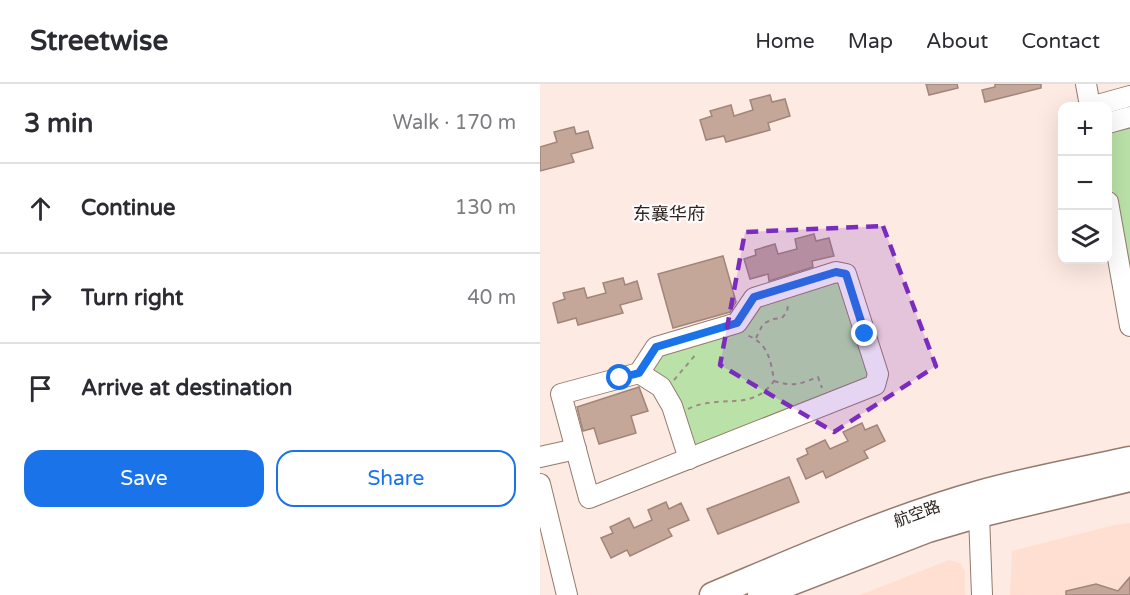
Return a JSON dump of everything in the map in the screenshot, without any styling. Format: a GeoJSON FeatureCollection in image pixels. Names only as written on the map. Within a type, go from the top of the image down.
{"type":"FeatureCollection","features":[{"type":"Feature","properties":{"kind":"main road","name":"航空路"},"geometry":{"type":"LineString","coordinates":[[712,595],[922,511],[980,493],[1130,459]]}},
{"type":"Feature","properties":{"kind":"main road","name":"航空路"},"geometry":{"type":"LineString","coordinates":[[760,595],[928,530],[979,515],[1130,479]]}},
{"type":"Feature","properties":{"kind":"street"},"geometry":{"type":"LineString","coordinates":[[1086,84],[1091,102]]}},
{"type":"Feature","properties":{"kind":"street"},"geometry":{"type":"LineString","coordinates":[[1107,102],[1130,96]]}},
{"type":"Feature","properties":{"kind":"street"},"geometry":{"type":"LineString","coordinates":[[1112,122],[1130,117]]}},
{"type":"Feature","properties":{"kind":"street"},"geometry":{"type":"LineString","coordinates":[[1108,210],[1130,326]]}},
{"type":"Feature","properties":{"kind":"street"},"geometry":{"type":"LineString","coordinates":[[836,272],[846,274],[878,374],[875,385],[588,498],[561,394],[639,373],[656,347],[737,323],[754,297],[784,288],[836,272]]}},
{"type":"Feature","properties":{"kind":"street"},"geometry":{"type":"LineString","coordinates":[[639,373],[661,387],[675,415],[689,459]]}},
{"type":"Feature","properties":{"kind":"street"},"geometry":{"type":"LineString","coordinates":[[540,457],[576,449]]}},
{"type":"Feature","properties":{"kind":"street"},"geometry":{"type":"LineString","coordinates":[[540,484],[567,595]]}},
{"type":"Feature","properties":{"kind":"street"},"geometry":{"type":"LineString","coordinates":[[979,515],[982,595]]}},
{"type":"Feature","properties":{"kind":"path"},"geometry":{"type":"LineString","coordinates":[[756,338],[763,324],[782,318],[787,312],[788,303],[784,288]]}},
{"type":"Feature","properties":{"kind":"path"},"geometry":{"type":"LineString","coordinates":[[675,415],[711,401],[745,401],[767,391],[774,381],[770,358],[756,338],[741,334]]}},
{"type":"Feature","properties":{"kind":"path"},"geometry":{"type":"LineString","coordinates":[[661,387],[675,379],[702,347]]}},
{"type":"Feature","properties":{"kind":"path"},"geometry":{"type":"LineString","coordinates":[[774,381],[789,385],[802,384],[818,377],[828,404]]}},
{"type":"Feature","properties":{"kind":"highlighted area"},"geometry":{"type":"Polygon","coordinates":[[[883,226],[936,366],[834,432],[720,365],[745,232],[883,226]]]}},
{"type":"Feature","properties":{"kind":"shaded area"},"geometry":{"type":"Polygon","coordinates":[[[1130,523],[1130,595],[1010,595],[1012,551],[1130,523]]]}},
{"type":"Feature","properties":{"kind":"shaded area"},"geometry":{"type":"Polygon","coordinates":[[[949,560],[960,563],[965,571],[965,595],[860,595],[949,560]]]}},
{"type":"Feature","properties":{"kind":"green space"},"geometry":{"type":"Polygon","coordinates":[[[1130,105],[1130,284],[1112,186],[1112,110],[1130,105]]]}},
{"type":"Feature","properties":{"kind":"green space"},"geometry":{"type":"Polygon","coordinates":[[[836,272],[878,374],[689,459],[672,406],[639,373],[656,347],[737,323],[754,298],[836,272]]]}},
{"type":"Feature","properties":{"kind":"building"},"geometry":{"type":"Polygon","coordinates":[[[926,84],[957,84],[958,88],[929,95],[926,84]]]}},
{"type":"Feature","properties":{"kind":"building"},"geometry":{"type":"Polygon","coordinates":[[[995,84],[1041,84],[1041,88],[985,102],[982,90],[995,87],[995,84]]]}},
{"type":"Feature","properties":{"kind":"building"},"geometry":{"type":"Polygon","coordinates":[[[770,95],[772,102],[785,99],[790,116],[768,123],[770,130],[726,142],[724,136],[706,140],[700,120],[712,116],[710,111],[731,105],[734,116],[753,110],[750,100],[770,95]]]}},
{"type":"Feature","properties":{"kind":"building"},"geometry":{"type":"Polygon","coordinates":[[[574,127],[576,134],[588,131],[593,148],[571,154],[574,162],[540,171],[540,147],[557,142],[554,132],[574,127]]]}},
{"type":"Feature","properties":{"kind":"building"},"geometry":{"type":"Polygon","coordinates":[[[814,234],[816,241],[829,238],[834,256],[812,261],[813,267],[769,281],[768,274],[750,279],[744,259],[756,255],[755,250],[775,244],[778,254],[797,249],[795,239],[814,234]]]}},
{"type":"Feature","properties":{"kind":"building"},"geometry":{"type":"Polygon","coordinates":[[[723,256],[736,302],[730,312],[673,328],[658,274],[723,256]]]}},
{"type":"Feature","properties":{"kind":"building"},"geometry":{"type":"Polygon","coordinates":[[[623,278],[625,285],[637,281],[642,299],[620,305],[623,313],[578,325],[576,318],[558,323],[553,303],[565,299],[563,293],[584,288],[587,298],[606,293],[603,283],[623,278]]]}},
{"type":"Feature","properties":{"kind":"building"},"geometry":{"type":"Polygon","coordinates":[[[639,387],[648,411],[631,416],[636,433],[599,444],[594,428],[583,431],[577,407],[639,387]]]}},
{"type":"Feature","properties":{"kind":"building"},"geometry":{"type":"Polygon","coordinates":[[[862,423],[865,430],[877,425],[885,441],[864,451],[868,458],[826,478],[823,471],[806,479],[797,459],[808,454],[806,449],[825,440],[830,449],[848,441],[843,432],[862,423]]]}},
{"type":"Feature","properties":{"kind":"building"},"geometry":{"type":"Polygon","coordinates":[[[789,477],[799,502],[718,534],[707,509],[789,477]]]}},
{"type":"Feature","properties":{"kind":"building"},"geometry":{"type":"Polygon","coordinates":[[[666,502],[669,509],[681,503],[689,520],[668,529],[672,536],[630,556],[627,550],[611,558],[601,538],[613,533],[610,527],[629,518],[634,528],[652,520],[648,510],[666,502]]]}},
{"type":"Feature","properties":{"kind":"building"},"geometry":{"type":"Polygon","coordinates":[[[1130,577],[1130,595],[1066,595],[1066,591],[1096,584],[1118,591],[1130,577]]]}},
{"type":"Feature","properties":{"kind":"district","name":"东襄华府"},"geometry":{"type":"Point","coordinates":[669,214]}},
{"type":"Feature","properties":{"kind":"route"},"geometry":{"type":"LineString","coordinates":[[620,378],[639,373],[656,347],[737,323],[754,297],[836,272],[846,274],[865,334]]}}]}
